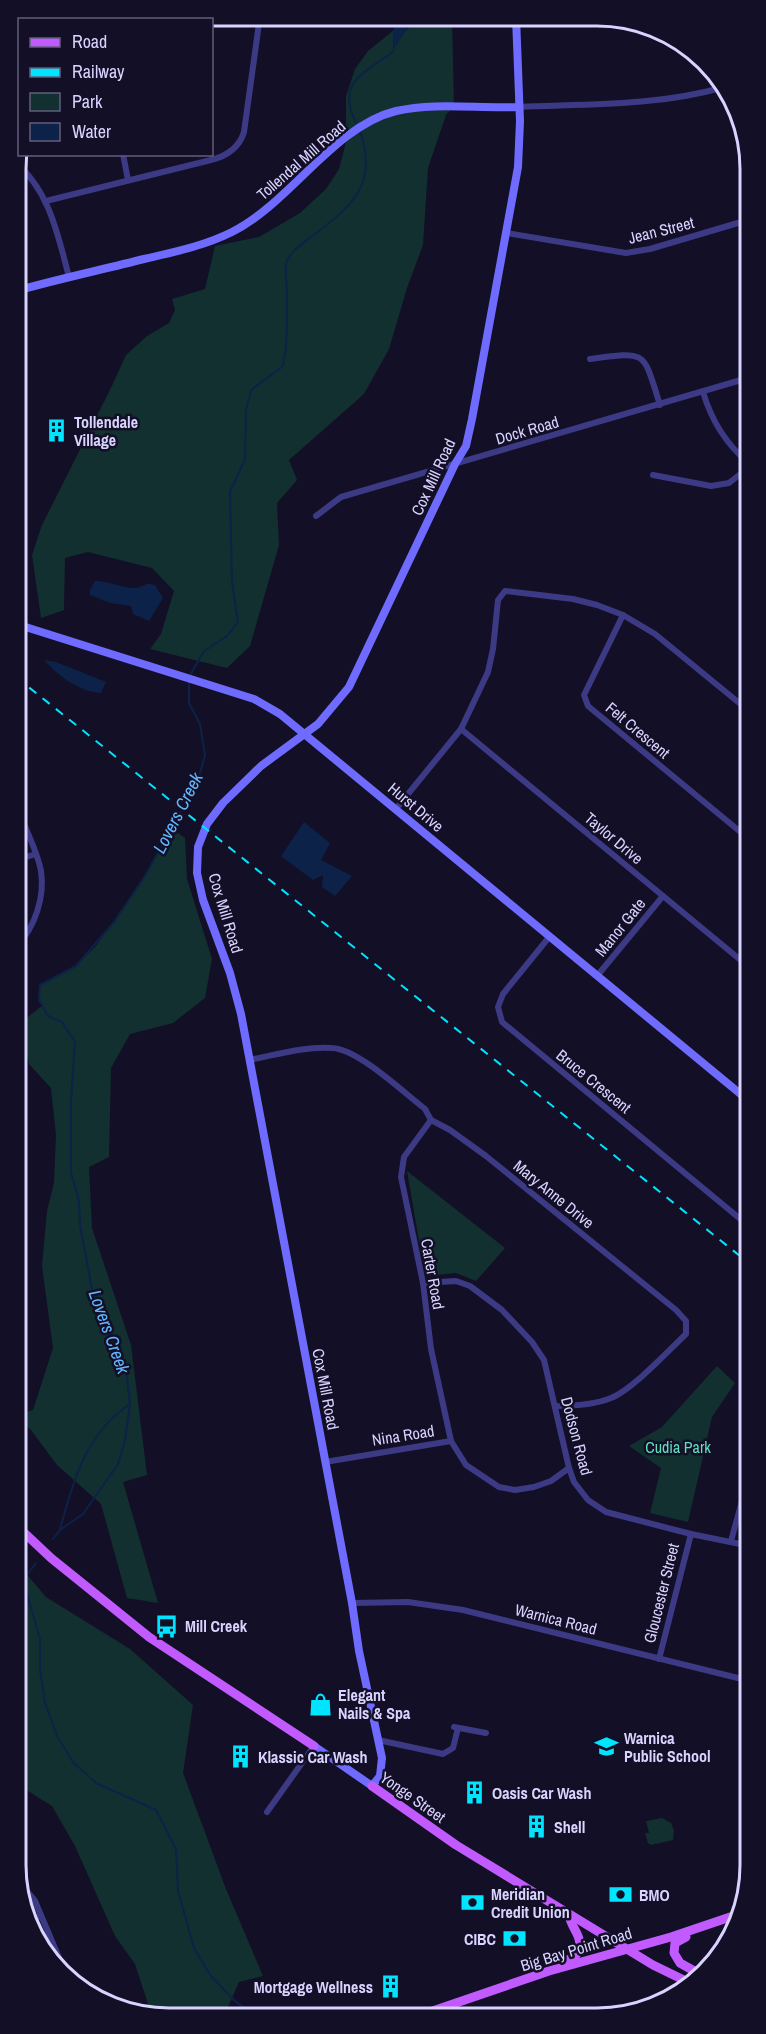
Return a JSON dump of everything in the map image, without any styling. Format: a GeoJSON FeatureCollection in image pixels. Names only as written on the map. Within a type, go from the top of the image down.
{"type":"FeatureCollection","features":[{"type":"Feature","properties":{"kind":"main road","name":"Yonge Street"},"geometry":{"type":"LineString","coordinates":[[26,1534],[51,1558],[149,1637],[314,1746]]}},
{"type":"Feature","properties":{"kind":"main road","name":"Yonge Street"},"geometry":{"type":"LineString","coordinates":[[372,1786],[456,1845],[626,1949],[684,1980]]}},
{"type":"Feature","properties":{"kind":"main road"},"geometry":{"type":"LineString","coordinates":[[549,1971],[557,1964],[571,1960],[577,1954],[579,1933],[571,1924],[569,1915]]}},
{"type":"Feature","properties":{"kind":"main road","name":"Big Bay Point Road"},"geometry":{"type":"LineString","coordinates":[[448,2008],[549,1971],[731,1917]]}},
{"type":"Feature","properties":{"kind":"main road"},"geometry":{"type":"LineString","coordinates":[[694,1971],[677,1960],[674,1950],[678,1941],[692,1935],[699,1928]]}},
{"type":"Feature","properties":{"kind":"street"},"geometry":{"type":"LineString","coordinates":[[46,201],[220,158],[237,146],[246,123],[259,26]]}},
{"type":"Feature","properties":{"kind":"street","name":"Cox Mill Road"},"geometry":{"type":"LineString","coordinates":[[372,1786],[380,1776],[382,1758],[359,1651],[241,1014],[230,973],[203,900],[197,873],[198,847],[207,824],[223,804],[261,766],[318,724],[349,687],[455,464],[466,446],[520,153],[516,26]]}},
{"type":"Feature","properties":{"kind":"street","name":"Tollendal Mill Road"},"geometry":{"type":"LineString","coordinates":[[26,288],[218,239],[267,209],[347,136],[395,111],[424,108],[519,107],[654,101],[682,98],[716,89]]}},
{"type":"Feature","properties":{"kind":"street"},"geometry":{"type":"LineString","coordinates":[[123,156],[128,180]]}},
{"type":"Feature","properties":{"kind":"street"},"geometry":{"type":"LineString","coordinates":[[26,172],[46,201],[69,277]]}},
{"type":"Feature","properties":{"kind":"street","name":"Jean Street"},"geometry":{"type":"LineString","coordinates":[[507,233],[626,253],[650,249],[741,222]]}},
{"type":"Feature","properties":{"kind":"street"},"geometry":{"type":"LineString","coordinates":[[590,359],[631,354],[640,357],[647,366],[660,405]]}},
{"type":"Feature","properties":{"kind":"street","name":"Dock Road"},"geometry":{"type":"LineString","coordinates":[[316,516],[341,497],[741,380]]}},
{"type":"Feature","properties":{"kind":"street"},"geometry":{"type":"LineString","coordinates":[[703,392],[712,418],[722,435],[741,455]]}},
{"type":"Feature","properties":{"kind":"street"},"geometry":{"type":"LineString","coordinates":[[653,475],[711,486],[729,483],[741,474]]}},
{"type":"Feature","properties":{"kind":"street"},"geometry":{"type":"LineString","coordinates":[[395,810],[461,729],[488,672],[498,600],[505,591],[573,599],[623,615],[655,634],[741,704]]}},
{"type":"Feature","properties":{"kind":"street","name":"Felt Crescent"},"geometry":{"type":"LineString","coordinates":[[623,615],[584,695],[585,701],[588,706],[741,832]]}},
{"type":"Feature","properties":{"kind":"street","name":"Hurst Drive"},"geometry":{"type":"LineString","coordinates":[[26,627],[237,695],[263,704],[280,714],[740,1093]]}},
{"type":"Feature","properties":{"kind":"street","name":"Taylor Drive"},"geometry":{"type":"LineString","coordinates":[[461,729],[741,960]]}},
{"type":"Feature","properties":{"kind":"street"},"geometry":{"type":"LineString","coordinates":[[26,829],[41,871],[42,894],[36,916],[26,935]]}},
{"type":"Feature","properties":{"kind":"street"},"geometry":{"type":"LineString","coordinates":[[26,857],[36,854]]}},
{"type":"Feature","properties":{"kind":"street","name":"Manor Gate"},"geometry":{"type":"LineString","coordinates":[[597,976],[663,896]]}},
{"type":"Feature","properties":{"kind":"street","name":"Bruce Crescent"},"geometry":{"type":"LineString","coordinates":[[550,936],[503,994],[498,1007],[502,1022],[740,1219]]}},
{"type":"Feature","properties":{"kind":"street","name":"Mary Anne Drive"},"geometry":{"type":"LineString","coordinates":[[249,1060],[315,1048],[335,1047],[358,1056],[424,1109],[431,1120],[450,1130],[486,1156],[676,1310],[686,1321],[686,1334],[628,1387],[610,1398],[574,1406],[555,1407]]}},
{"type":"Feature","properties":{"kind":"street","name":"Carter Road"},"geometry":{"type":"LineString","coordinates":[[431,1120],[404,1157],[401,1177],[423,1283],[431,1349],[451,1441]]}},
{"type":"Feature","properties":{"kind":"street","name":"Dodson Road"},"geometry":{"type":"LineString","coordinates":[[423,1283],[456,1281],[470,1286],[502,1310],[532,1342],[544,1360],[568,1468],[574,1482],[588,1500],[606,1512],[691,1534],[740,1543]]}},
{"type":"Feature","properties":{"kind":"street","name":"Nina Road"},"geometry":{"type":"LineString","coordinates":[[325,1462],[451,1441],[466,1465],[499,1487],[515,1490],[534,1488],[551,1481],[568,1468]]}},
{"type":"Feature","properties":{"kind":"street"},"geometry":{"type":"LineString","coordinates":[[731,1541],[740,1508]]}},
{"type":"Feature","properties":{"kind":"street","name":"Gloucester Street"},"geometry":{"type":"LineString","coordinates":[[658,1659],[691,1534]]}},
{"type":"Feature","properties":{"kind":"street","name":"Warnica Road"},"geometry":{"type":"LineString","coordinates":[[352,1604],[408,1602],[464,1610],[740,1679]]}},
{"type":"Feature","properties":{"kind":"street"},"geometry":{"type":"LineString","coordinates":[[378,1740],[443,1754],[453,1748],[456,1727],[486,1733]]}},
{"type":"Feature","properties":{"kind":"street"},"geometry":{"type":"LineString","coordinates":[[267,1812],[314,1746]]}},
{"type":"Feature","properties":{"kind":"street","name":"Yonge Street"},"geometry":{"type":"LineString","coordinates":[[314,1746],[372,1786]]}},
{"type":"Feature","properties":{"kind":"street"},"geometry":{"type":"LineString","coordinates":[[28,1892],[35,1901],[58,1956]]}},
{"type":"Feature","properties":{"kind":"street"},"geometry":{"type":"LineString","coordinates":[[35,1918],[40,1916]]}},
{"type":"Feature","properties":{"kind":"green space"},"geometry":{"type":"Polygon","coordinates":[[[452,26],[454,106],[446,115],[428,168],[423,245],[407,288],[389,349],[364,394],[289,460],[297,480],[277,503],[279,545],[250,646],[227,668],[150,649],[161,634],[174,591],[152,568],[88,552],[65,558],[64,610],[41,618],[32,555],[42,525],[126,355],[147,336],[169,323],[175,310],[172,299],[205,289],[215,246],[259,237],[300,213],[326,189],[339,169],[346,142],[346,96],[355,69],[368,51],[394,30],[393,50],[410,27],[452,26]]]}},
{"type":"Feature","properties":{"kind":"green space"},"geometry":{"type":"Polygon","coordinates":[[[171,828],[185,838],[187,879],[212,959],[205,998],[173,1023],[130,1034],[111,1068],[109,1157],[89,1167],[92,1228],[131,1345],[147,1475],[123,1482],[158,1603],[127,1598],[101,1504],[57,1465],[26,1426],[26,1412],[33,1410],[53,1348],[42,1266],[47,1211],[54,1183],[56,1135],[51,1088],[29,1064],[26,1050],[26,1018],[42,1006],[39,1000],[40,985],[76,966],[96,946],[145,876],[171,828]]]}},
{"type":"Feature","properties":{"kind":"green space"},"geometry":{"type":"Polygon","coordinates":[[[407,1171],[505,1248],[476,1281],[456,1273],[425,1276],[407,1171]]]}},
{"type":"Feature","properties":{"kind":"green space","name":"Cudia Park"},"geometry":{"type":"Polygon","coordinates":[[[717,1366],[735,1383],[712,1417],[688,1522],[650,1513],[661,1468],[629,1446],[662,1427],[717,1366]]]}},
{"type":"Feature","properties":{"kind":"green space"},"geometry":{"type":"Polygon","coordinates":[[[26,1573],[46,1597],[130,1649],[193,1705],[183,1773],[226,1889],[263,1976],[239,1982],[228,2008],[149,2007],[135,1964],[115,1936],[75,1846],[52,1806],[26,1789],[26,1573]]]}},
{"type":"Feature","properties":{"kind":"green space"},"geometry":{"type":"Polygon","coordinates":[[[662,1818],[671,1823],[674,1831],[673,1840],[651,1845],[645,1833],[649,1833],[646,1821],[662,1818]]]}},
{"type":"Feature","properties":{"kind":"water"},"geometry":{"type":"Polygon","coordinates":[[[394,26],[410,26],[402,37],[393,52],[394,26]]]}},
{"type":"Feature","properties":{"kind":"water"},"geometry":{"type":"Polygon","coordinates":[[[95,581],[132,588],[147,584],[155,585],[163,598],[149,621],[133,614],[131,606],[110,603],[90,595],[95,581]]]}},
{"type":"Feature","properties":{"kind":"water"},"geometry":{"type":"Polygon","coordinates":[[[44,660],[56,662],[106,682],[101,693],[85,690],[70,682],[44,660]]]}},
{"type":"Feature","properties":{"kind":"water"},"geometry":{"type":"Polygon","coordinates":[[[304,822],[330,843],[321,860],[352,876],[335,896],[322,887],[323,875],[313,880],[281,856],[304,822]]]}},
{"type":"Feature","properties":{"kind":"waterway","name":"Lovers Creek"},"geometry":{"type":"LineString","coordinates":[[357,125],[351,111],[349,99],[351,89],[362,74],[393,52]]}},
{"type":"Feature","properties":{"kind":"waterway","name":"Lovers Creek"},"geometry":{"type":"LineString","coordinates":[[53,1539],[60,1530],[83,1514],[118,1464],[125,1440],[130,1404],[126,1368],[102,1321],[93,1294],[80,1226],[79,1201],[71,1173],[71,1101],[75,1042],[62,1022],[48,1016],[39,1000],[40,985],[76,966],[115,921],[145,876],[198,780],[205,755],[200,724],[189,703],[189,677],[204,651],[227,636],[238,622],[232,582],[230,492],[245,459],[246,410],[251,390],[283,366],[287,329],[286,264],[290,256],[349,205],[358,193],[366,166],[360,131]]}},
{"type":"Feature","properties":{"kind":"waterway"},"geometry":{"type":"LineString","coordinates":[[60,1529],[83,1459],[102,1429],[130,1404]]}},
{"type":"Feature","properties":{"kind":"waterway","name":"Lovers Creek"},"geometry":{"type":"LineString","coordinates":[[26,1576],[36,1563]]}},
{"type":"Feature","properties":{"kind":"waterway","name":"Lovers Creek"},"geometry":{"type":"LineString","coordinates":[[26,1576],[26,1591]]}},
{"type":"Feature","properties":{"kind":"waterway","name":"Lovers Creek"},"geometry":{"type":"LineString","coordinates":[[26,1591],[40,1639],[40,1670],[45,1703],[57,1736],[73,1762],[96,1783],[156,1810],[176,1849],[178,1891],[194,1948],[211,1976],[244,2008]]}},
{"type":"Feature","properties":{"kind":"railway"},"geometry":{"type":"LineString","coordinates":[[26,685],[740,1256]]}},
{"type":"Feature","properties":{"kind":"place","name":"Tollendale Village"},"geometry":{"type":"Point","coordinates":[56,431]}},
{"type":"Feature","properties":{"kind":"place","name":"Mill Creek"},"geometry":{"type":"Point","coordinates":[167,1626]}},
{"type":"Feature","properties":{"kind":"place","name":"Elegant Nails & Spa"},"geometry":{"type":"Point","coordinates":[320,1704]}},
{"type":"Feature","properties":{"kind":"place","name":"Warnica Public School"},"geometry":{"type":"Point","coordinates":[606,1747]}},
{"type":"Feature","properties":{"kind":"place","name":"Klassic Car Wash"},"geometry":{"type":"Point","coordinates":[240,1757]}},
{"type":"Feature","properties":{"kind":"place","name":"Oasis Car Wash"},"geometry":{"type":"Point","coordinates":[474,1793]}},
{"type":"Feature","properties":{"kind":"place","name":"Shell"},"geometry":{"type":"Point","coordinates":[536,1827]}},
{"type":"Feature","properties":{"kind":"place","name":"BMO"},"geometry":{"type":"Point","coordinates":[621,1895]}},
{"type":"Feature","properties":{"kind":"place","name":"Meridian Credit Union"},"geometry":{"type":"Point","coordinates":[473,1903]}},
{"type":"Feature","properties":{"kind":"place","name":"CIBC"},"geometry":{"type":"Point","coordinates":[514,1939]}},
{"type":"Feature","properties":{"kind":"place","name":"Mortgage Wellness"},"geometry":{"type":"Point","coordinates":[391,1987]}}]}
